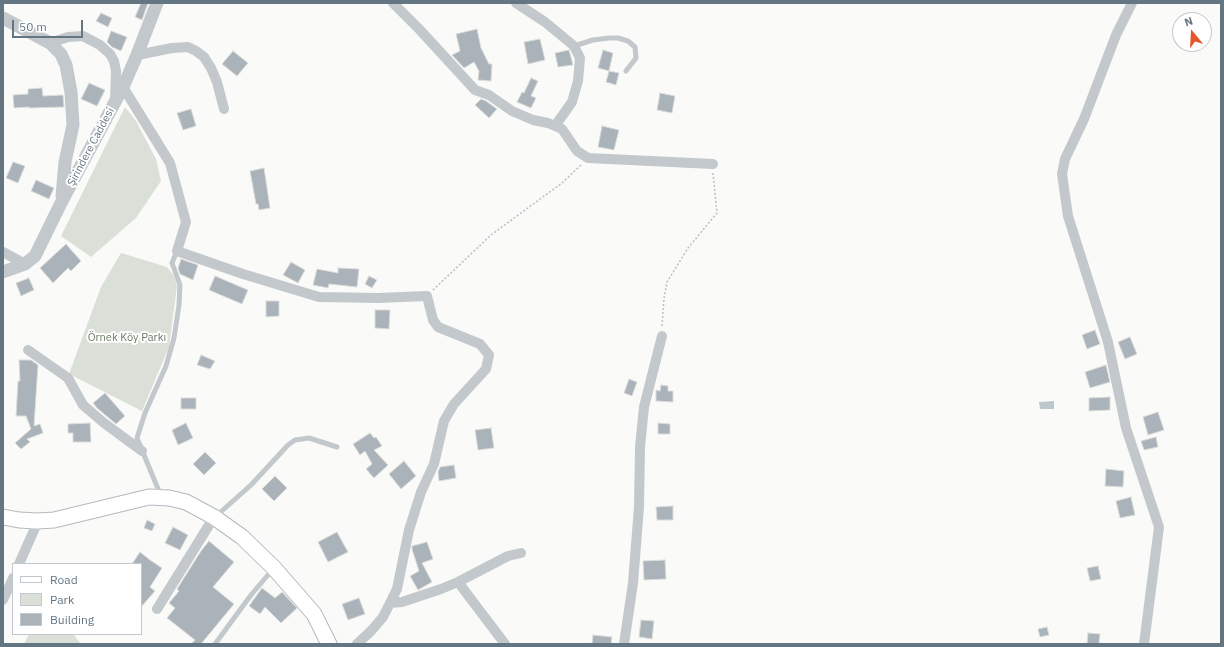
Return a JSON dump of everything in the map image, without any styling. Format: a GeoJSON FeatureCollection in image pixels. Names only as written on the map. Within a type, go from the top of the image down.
{"type":"FeatureCollection","features":[{"type":"Feature","properties":{"kind":"main road"},"geometry":{"type":"LineString","coordinates":[[3,517],[37,522],[60,519],[149,497],[161,497],[186,502],[214,517],[242,537],[274,568],[314,614],[330,643]]}},
{"type":"Feature","properties":{"kind":"street","name":"Şirindere Caddesi"},"geometry":{"type":"LineString","coordinates":[[3,272],[25,264],[35,256],[61,203],[123,87],[157,3]]}},
{"type":"Feature","properties":{"kind":"street"},"geometry":{"type":"LineString","coordinates":[[393,3],[475,90],[489,95],[512,111],[533,120],[562,129],[577,151],[588,158],[712,164]]}},
{"type":"Feature","properties":{"kind":"street"},"geometry":{"type":"LineString","coordinates":[[516,3],[545,22],[574,46],[580,58],[578,81],[572,102],[556,126]]}},
{"type":"Feature","properties":{"kind":"street"},"geometry":{"type":"LineString","coordinates":[[1132,3],[1116,35],[1084,119],[1065,159],[1062,174],[1068,216],[1108,342],[1126,428],[1159,527],[1144,644]]}},
{"type":"Feature","properties":{"kind":"street"},"geometry":{"type":"LineString","coordinates":[[3,18],[50,43],[61,54],[66,65],[71,92],[74,125],[65,162],[61,203]]}},
{"type":"Feature","properties":{"kind":"street"},"geometry":{"type":"LineString","coordinates":[[50,43],[68,37],[83,36],[100,45],[110,54],[114,61],[116,71],[114,103]]}},
{"type":"Feature","properties":{"kind":"street"},"geometry":{"type":"LineString","coordinates":[[137,55],[172,48],[188,47],[196,51],[204,57],[211,68],[217,82],[224,109]]}},
{"type":"Feature","properties":{"kind":"street"},"geometry":{"type":"LineString","coordinates":[[123,87],[170,163],[186,222],[177,251],[243,274],[319,297],[378,298],[427,296],[433,320],[438,327],[480,344],[489,355],[486,369],[454,404],[444,421],[434,464],[421,492],[409,530],[397,589],[379,622],[371,632],[357,644]]}},
{"type":"Feature","properties":{"kind":"street"},"geometry":{"type":"LineString","coordinates":[[3,252],[25,264]]}},
{"type":"Feature","properties":{"kind":"street"},"geometry":{"type":"LineString","coordinates":[[624,644],[634,568],[639,507],[640,447],[644,407],[662,336]]}},
{"type":"Feature","properties":{"kind":"street"},"geometry":{"type":"LineString","coordinates":[[28,350],[68,378],[83,405],[104,423],[142,451]]}},
{"type":"Feature","properties":{"kind":"street"},"geometry":{"type":"LineString","coordinates":[[156,609],[214,517]]}},
{"type":"Feature","properties":{"kind":"street"},"geometry":{"type":"LineString","coordinates":[[19,563],[37,522]]}},
{"type":"Feature","properties":{"kind":"street"},"geometry":{"type":"LineString","coordinates":[[390,603],[402,602],[458,582],[508,556],[522,553]]}},
{"type":"Feature","properties":{"kind":"street"},"geometry":{"type":"LineString","coordinates":[[3,600],[12,580]]}},
{"type":"Feature","properties":{"kind":"street"},"geometry":{"type":"LineString","coordinates":[[458,582],[505,644]]}},
{"type":"Feature","properties":{"kind":"lane"},"geometry":{"type":"LineString","coordinates":[[574,46],[593,40],[609,38],[618,38],[628,41],[635,48],[636,58],[626,70]]}},
{"type":"Feature","properties":{"kind":"lane"},"geometry":{"type":"LineString","coordinates":[[161,497],[137,438],[145,413],[166,366],[174,338],[179,305],[180,285],[172,263],[177,251]]}},
{"type":"Feature","properties":{"kind":"lane"},"geometry":{"type":"LineString","coordinates":[[214,517],[247,488],[288,445],[295,440],[309,438],[337,447]]}},
{"type":"Feature","properties":{"kind":"lane"},"geometry":{"type":"LineString","coordinates":[[215,644],[251,595],[274,568]]}},
{"type":"Feature","properties":{"kind":"path"},"geometry":{"type":"LineString","coordinates":[[427,296],[491,235],[562,183],[588,158]]}},
{"type":"Feature","properties":{"kind":"path"},"geometry":{"type":"LineString","coordinates":[[662,336],[664,298],[667,282],[688,248],[717,213],[712,164]]}},
{"type":"Feature","properties":{"kind":"green space"},"geometry":{"type":"Polygon","coordinates":[[[125,107],[136,121],[156,159],[161,181],[136,218],[91,257],[61,236],[125,107]]]}},
{"type":"Feature","properties":{"kind":"green space","name":"Örnek Köy Parkı"},"geometry":{"type":"Polygon","coordinates":[[[121,253],[167,267],[174,276],[177,286],[169,347],[142,411],[69,374],[101,287],[121,253]]]}},
{"type":"Feature","properties":{"kind":"green space"},"geometry":{"type":"Polygon","coordinates":[[[28,635],[74,635],[81,644],[24,644],[28,635]]]}},
{"type":"Feature","properties":{"kind":"shaded area"},"geometry":{"type":"Polygon","coordinates":[[[1054,401],[1054,409],[1040,409],[1039,402],[1054,401]]]}},
{"type":"Feature","properties":{"kind":"building"},"geometry":{"type":"Polygon","coordinates":[[[141,3],[148,3],[142,20],[135,17],[141,3]]]}},
{"type":"Feature","properties":{"kind":"building"},"geometry":{"type":"Polygon","coordinates":[[[101,13],[112,18],[108,27],[96,21],[101,13]]]}},
{"type":"Feature","properties":{"kind":"building"},"geometry":{"type":"Polygon","coordinates":[[[477,29],[481,48],[489,64],[492,64],[491,81],[478,80],[479,71],[474,62],[464,68],[452,55],[460,51],[456,34],[477,29]]]}},
{"type":"Feature","properties":{"kind":"building"},"geometry":{"type":"Polygon","coordinates":[[[111,31],[127,37],[121,51],[112,47],[107,42],[111,31]]]}},
{"type":"Feature","properties":{"kind":"building"},"geometry":{"type":"Polygon","coordinates":[[[540,39],[545,60],[528,64],[524,42],[540,39]]]}},
{"type":"Feature","properties":{"kind":"building"},"geometry":{"type":"Polygon","coordinates":[[[569,50],[573,65],[558,67],[555,53],[569,50]]]}},
{"type":"Feature","properties":{"kind":"building"},"geometry":{"type":"Polygon","coordinates":[[[603,50],[613,53],[609,71],[598,68],[603,50]]]}},
{"type":"Feature","properties":{"kind":"building"},"geometry":{"type":"Polygon","coordinates":[[[233,51],[248,63],[237,76],[222,64],[233,51]]]}},
{"type":"Feature","properties":{"kind":"building"},"geometry":{"type":"Polygon","coordinates":[[[609,71],[619,73],[616,85],[606,82],[609,71]]]}},
{"type":"Feature","properties":{"kind":"building"},"geometry":{"type":"Polygon","coordinates":[[[531,78],[538,81],[531,96],[536,98],[531,108],[517,102],[522,92],[524,93],[531,78]]]}},
{"type":"Feature","properties":{"kind":"building"},"geometry":{"type":"Polygon","coordinates":[[[89,83],[105,90],[97,106],[81,99],[89,83]]]}},
{"type":"Feature","properties":{"kind":"building"},"geometry":{"type":"Polygon","coordinates":[[[42,88],[43,96],[63,95],[64,107],[14,108],[13,95],[28,94],[28,89],[42,88]]]}},
{"type":"Feature","properties":{"kind":"building"},"geometry":{"type":"Polygon","coordinates":[[[660,93],[675,96],[672,113],[657,110],[660,93]]]}},
{"type":"Feature","properties":{"kind":"building"},"geometry":{"type":"Polygon","coordinates":[[[481,99],[497,109],[489,118],[475,105],[481,99]]]}},
{"type":"Feature","properties":{"kind":"building"},"geometry":{"type":"Polygon","coordinates":[[[191,109],[196,126],[183,130],[177,113],[191,109]]]}},
{"type":"Feature","properties":{"kind":"building"},"geometry":{"type":"Polygon","coordinates":[[[602,126],[619,130],[614,150],[598,147],[602,126]]]}},
{"type":"Feature","properties":{"kind":"building"},"geometry":{"type":"Polygon","coordinates":[[[13,162],[25,166],[18,183],[6,178],[13,162]]]}},
{"type":"Feature","properties":{"kind":"building"},"geometry":{"type":"Polygon","coordinates":[[[264,168],[270,208],[259,210],[258,204],[256,204],[250,171],[264,168]]]}},
{"type":"Feature","properties":{"kind":"building"},"geometry":{"type":"Polygon","coordinates":[[[36,180],[54,188],[49,199],[31,191],[36,180]]]}},
{"type":"Feature","properties":{"kind":"building"},"geometry":{"type":"Polygon","coordinates":[[[66,244],[81,261],[71,271],[68,268],[53,283],[40,268],[66,244]]]}},
{"type":"Feature","properties":{"kind":"building"},"geometry":{"type":"Polygon","coordinates":[[[181,259],[198,265],[193,280],[180,274],[178,268],[181,259]]]}},
{"type":"Feature","properties":{"kind":"building"},"geometry":{"type":"Polygon","coordinates":[[[291,262],[305,270],[298,283],[283,275],[291,262]]]}},
{"type":"Feature","properties":{"kind":"building"},"geometry":{"type":"Polygon","coordinates":[[[338,268],[359,269],[357,287],[329,284],[328,288],[313,285],[317,269],[338,273],[338,268]]]}},
{"type":"Feature","properties":{"kind":"building"},"geometry":{"type":"Polygon","coordinates":[[[215,276],[248,290],[242,304],[209,290],[215,276]]]}},
{"type":"Feature","properties":{"kind":"building"},"geometry":{"type":"Polygon","coordinates":[[[369,276],[377,280],[372,288],[365,284],[369,276]]]}},
{"type":"Feature","properties":{"kind":"building"},"geometry":{"type":"Polygon","coordinates":[[[29,278],[34,290],[21,296],[16,283],[29,278]]]}},
{"type":"Feature","properties":{"kind":"building"},"geometry":{"type":"Polygon","coordinates":[[[266,301],[279,301],[279,316],[266,317],[266,301]]]}},
{"type":"Feature","properties":{"kind":"building"},"geometry":{"type":"Polygon","coordinates":[[[375,310],[390,310],[389,329],[375,328],[375,310]]]}},
{"type":"Feature","properties":{"kind":"building"},"geometry":{"type":"Polygon","coordinates":[[[1095,330],[1100,344],[1087,349],[1082,335],[1095,330]]]}},
{"type":"Feature","properties":{"kind":"building"},"geometry":{"type":"Polygon","coordinates":[[[1130,337],[1137,354],[1125,359],[1118,342],[1130,337]]]}},
{"type":"Feature","properties":{"kind":"building"},"geometry":{"type":"Polygon","coordinates":[[[201,355],[215,361],[210,369],[197,365],[201,355]]]}},
{"type":"Feature","properties":{"kind":"building"},"geometry":{"type":"Polygon","coordinates":[[[19,360],[31,360],[38,365],[34,426],[40,424],[43,433],[27,439],[30,442],[21,449],[15,443],[31,429],[26,416],[16,416],[18,381],[20,381],[19,360]]]}},
{"type":"Feature","properties":{"kind":"building"},"geometry":{"type":"Polygon","coordinates":[[[1106,365],[1110,382],[1090,388],[1085,372],[1106,365]]]}},
{"type":"Feature","properties":{"kind":"building"},"geometry":{"type":"Polygon","coordinates":[[[629,379],[637,382],[632,396],[624,393],[629,379]]]}},
{"type":"Feature","properties":{"kind":"building"},"geometry":{"type":"Polygon","coordinates":[[[661,385],[668,386],[668,391],[673,391],[673,402],[656,401],[656,390],[660,391],[661,385]]]}},
{"type":"Feature","properties":{"kind":"building"},"geometry":{"type":"Polygon","coordinates":[[[105,393],[125,416],[116,424],[93,403],[105,393]]]}},
{"type":"Feature","properties":{"kind":"building"},"geometry":{"type":"Polygon","coordinates":[[[1110,397],[1110,410],[1089,411],[1089,398],[1110,397]]]}},
{"type":"Feature","properties":{"kind":"building"},"geometry":{"type":"Polygon","coordinates":[[[181,398],[196,398],[196,409],[181,409],[181,398]]]}},
{"type":"Feature","properties":{"kind":"building"},"geometry":{"type":"Polygon","coordinates":[[[1158,412],[1164,430],[1148,435],[1143,417],[1158,412]]]}},
{"type":"Feature","properties":{"kind":"building"},"geometry":{"type":"Polygon","coordinates":[[[90,423],[91,442],[73,442],[73,433],[68,433],[68,424],[90,423]]]}},
{"type":"Feature","properties":{"kind":"building"},"geometry":{"type":"Polygon","coordinates":[[[186,423],[193,438],[178,445],[172,430],[186,423]]]}},
{"type":"Feature","properties":{"kind":"building"},"geometry":{"type":"Polygon","coordinates":[[[658,423],[670,424],[670,434],[658,434],[658,423]]]}},
{"type":"Feature","properties":{"kind":"building"},"geometry":{"type":"Polygon","coordinates":[[[491,428],[494,448],[478,450],[475,430],[491,428]]]}},
{"type":"Feature","properties":{"kind":"building"},"geometry":{"type":"Polygon","coordinates":[[[370,433],[374,438],[376,437],[382,446],[374,450],[388,465],[374,478],[366,469],[372,464],[365,451],[360,455],[353,444],[370,433]]]}},
{"type":"Feature","properties":{"kind":"building"},"geometry":{"type":"Polygon","coordinates":[[[1156,437],[1158,447],[1144,450],[1141,441],[1156,437]]]}},
{"type":"Feature","properties":{"kind":"building"},"geometry":{"type":"Polygon","coordinates":[[[205,452],[216,463],[204,475],[193,464],[205,452]]]}},
{"type":"Feature","properties":{"kind":"building"},"geometry":{"type":"Polygon","coordinates":[[[404,461],[416,476],[401,489],[389,474],[404,461]]]}},
{"type":"Feature","properties":{"kind":"building"},"geometry":{"type":"Polygon","coordinates":[[[454,465],[456,478],[439,481],[438,472],[440,467],[454,465]]]}},
{"type":"Feature","properties":{"kind":"building"},"geometry":{"type":"Polygon","coordinates":[[[1106,469],[1124,471],[1123,487],[1105,486],[1106,469]]]}},
{"type":"Feature","properties":{"kind":"building"},"geometry":{"type":"Polygon","coordinates":[[[275,476],[287,488],[274,501],[262,489],[275,476]]]}},
{"type":"Feature","properties":{"kind":"building"},"geometry":{"type":"Polygon","coordinates":[[[1131,497],[1135,515],[1120,518],[1116,501],[1131,497]]]}},
{"type":"Feature","properties":{"kind":"building"},"geometry":{"type":"Polygon","coordinates":[[[673,506],[673,520],[657,520],[656,507],[673,506]]]}},
{"type":"Feature","properties":{"kind":"building"},"geometry":{"type":"Polygon","coordinates":[[[147,520],[155,524],[152,531],[144,528],[147,520]]]}},
{"type":"Feature","properties":{"kind":"building"},"geometry":{"type":"Polygon","coordinates":[[[173,527],[188,535],[180,550],[165,543],[173,527]]]}},
{"type":"Feature","properties":{"kind":"building"},"geometry":{"type":"Polygon","coordinates":[[[337,532],[348,552],[328,562],[318,542],[337,532]]]}},
{"type":"Feature","properties":{"kind":"building"},"geometry":{"type":"Polygon","coordinates":[[[209,541],[234,562],[213,587],[234,604],[201,644],[191,644],[195,640],[167,618],[175,608],[169,603],[179,591],[177,589],[209,541]]]}},
{"type":"Feature","properties":{"kind":"building"},"geometry":{"type":"Polygon","coordinates":[[[427,542],[433,559],[422,563],[432,582],[418,590],[410,576],[419,571],[412,546],[427,542]]]}},
{"type":"Feature","properties":{"kind":"building"},"geometry":{"type":"Polygon","coordinates":[[[140,552],[162,568],[150,587],[155,591],[142,606],[142,563],[133,563],[140,552]]]}},
{"type":"Feature","properties":{"kind":"building"},"geometry":{"type":"Polygon","coordinates":[[[665,560],[666,579],[644,580],[643,561],[665,560]]]}},
{"type":"Feature","properties":{"kind":"building"},"geometry":{"type":"Polygon","coordinates":[[[1098,566],[1101,579],[1090,581],[1087,568],[1098,566]]]}},
{"type":"Feature","properties":{"kind":"building"},"geometry":{"type":"Polygon","coordinates":[[[262,588],[275,598],[282,592],[297,608],[281,623],[265,607],[260,614],[249,606],[262,588]]]}},
{"type":"Feature","properties":{"kind":"building"},"geometry":{"type":"Polygon","coordinates":[[[359,598],[365,614],[348,620],[342,604],[359,598]]]}},
{"type":"Feature","properties":{"kind":"building"},"geometry":{"type":"Polygon","coordinates":[[[641,620],[654,621],[652,639],[639,637],[641,620]]]}},
{"type":"Feature","properties":{"kind":"building"},"geometry":{"type":"Polygon","coordinates":[[[1047,627],[1049,635],[1040,637],[1038,629],[1047,627]]]}},
{"type":"Feature","properties":{"kind":"building"},"geometry":{"type":"Polygon","coordinates":[[[1088,633],[1100,634],[1099,644],[1087,644],[1088,633]]]}},
{"type":"Feature","properties":{"kind":"building"},"geometry":{"type":"Polygon","coordinates":[[[593,635],[612,637],[611,644],[592,644],[593,635]]]}}]}
